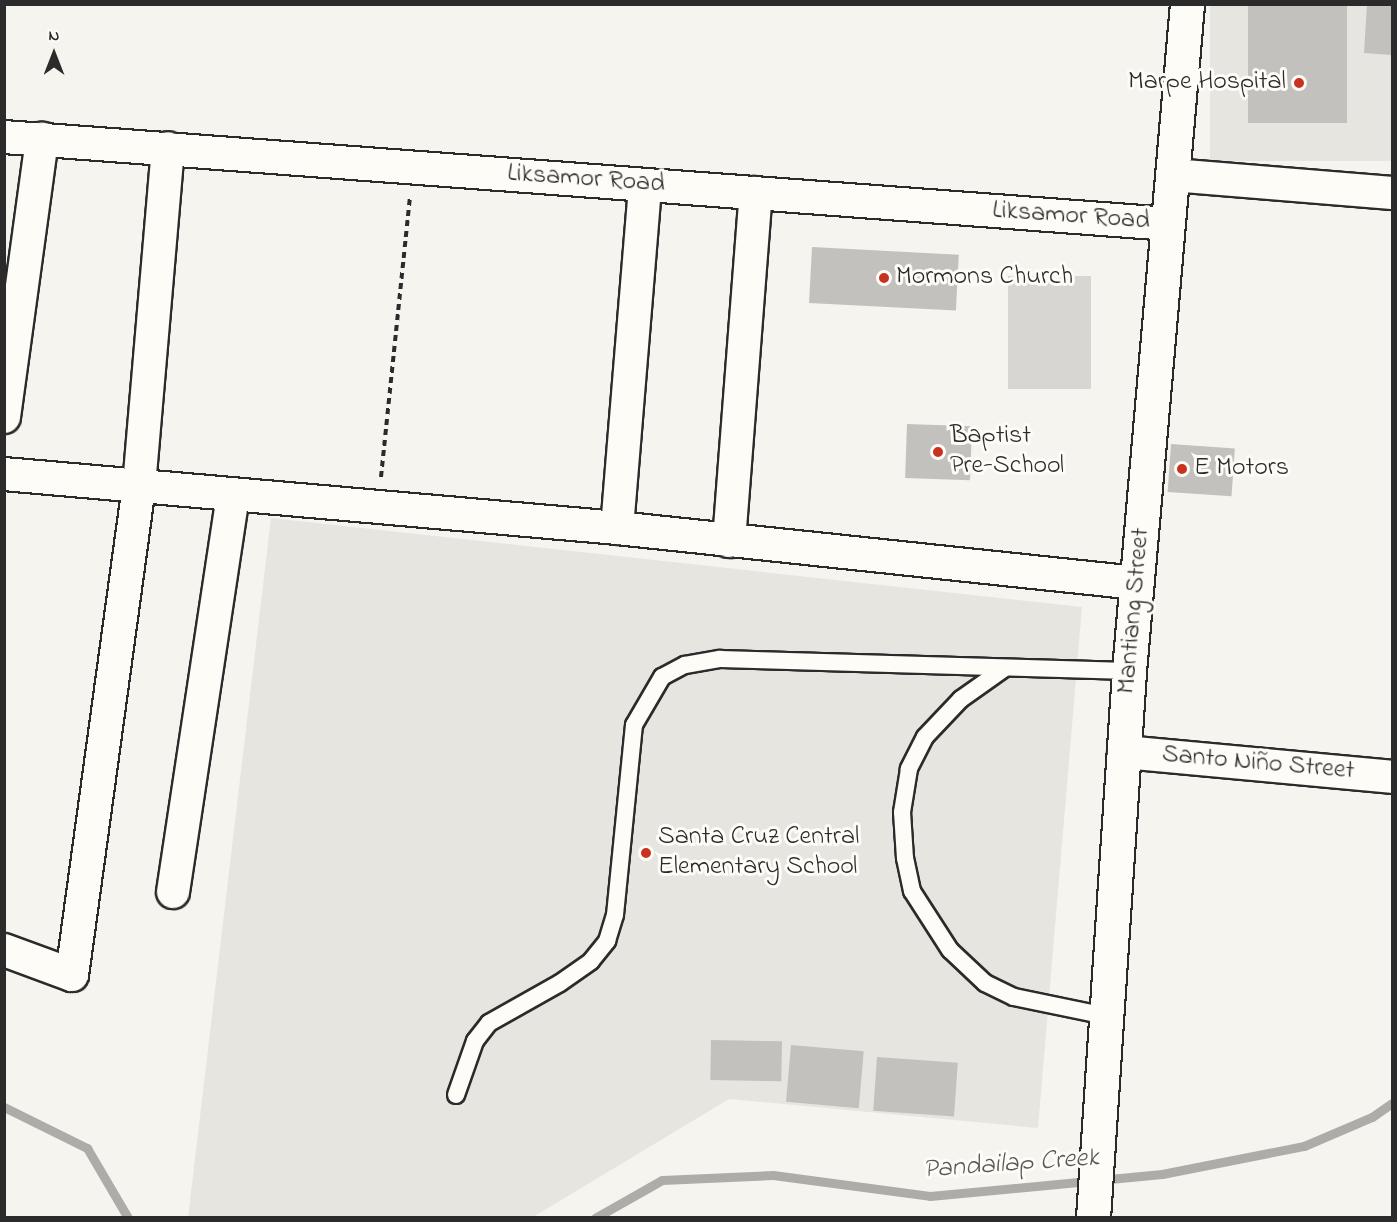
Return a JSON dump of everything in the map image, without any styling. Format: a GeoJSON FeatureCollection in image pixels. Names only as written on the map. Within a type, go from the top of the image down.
{"type":"FeatureCollection","features":[{"type":"Feature","properties":{"kind":"street","name":"Mantiang Street"},"geometry":{"type":"LineString","coordinates":[[1093,1217],[1129,671],[1187,4]]}},
{"type":"Feature","properties":{"kind":"street","name":"Liksamor Road"},"geometry":{"type":"LineString","coordinates":[[4,137],[1168,224]]}},
{"type":"Feature","properties":{"kind":"street"},"geometry":{"type":"LineString","coordinates":[[4,417],[42,139]]}},
{"type":"Feature","properties":{"kind":"street"},"geometry":{"type":"LineString","coordinates":[[4,950],[72,975],[139,486],[168,148]]}},
{"type":"Feature","properties":{"kind":"street"},"geometry":{"type":"LineString","coordinates":[[1173,175],[1392,193]]}},
{"type":"Feature","properties":{"kind":"street"},"geometry":{"type":"LineString","coordinates":[[617,528],[645,185]]}},
{"type":"Feature","properties":{"kind":"street"},"geometry":{"type":"LineString","coordinates":[[729,541],[756,193]]}},
{"type":"Feature","properties":{"kind":"street"},"geometry":{"type":"LineString","coordinates":[[4,474],[617,528],[1137,583]]}},
{"type":"Feature","properties":{"kind":"street"},"geometry":{"type":"LineString","coordinates":[[173,892],[233,495]]}},
{"type":"Feature","properties":{"kind":"street","name":"Santo Niño Street"},"geometry":{"type":"LineString","coordinates":[[1124,752],[1392,777]]}},
{"type":"Feature","properties":{"kind":"lane"},"geometry":{"type":"LineString","coordinates":[[456,1095],[475,1041],[489,1023],[560,983],[591,961],[607,941],[615,915],[634,725],[662,676],[685,665],[720,659],[1129,671]]}},
{"type":"Feature","properties":{"kind":"lane"},"geometry":{"type":"LineString","coordinates":[[1005,668],[961,699],[925,737],[909,770],[902,812],[905,858],[912,891],[950,950],[985,983],[1014,997],[1106,1016]]}},
{"type":"Feature","properties":{"kind":"path"},"geometry":{"type":"LineString","coordinates":[[378,508],[413,167]]}},
{"type":"Feature","properties":{"kind":"shaded area","name":"Marpe Hospital"},"geometry":{"type":"Polygon","coordinates":[[[1210,5],[1392,5],[1392,161],[1210,161],[1210,5]]]}},
{"type":"Feature","properties":{"kind":"shaded area"},"geometry":{"type":"Polygon","coordinates":[[[1008,276],[1091,276],[1091,389],[1008,389],[1008,276]]]}},
{"type":"Feature","properties":{"kind":"shaded area","name":"Santa Cruz Central Elementary School"},"geometry":{"type":"Polygon","coordinates":[[[271,518],[1082,607],[1038,1128],[729,1099],[533,1217],[188,1218],[271,518]]]}},
{"type":"Feature","properties":{"kind":"building"},"geometry":{"type":"Polygon","coordinates":[[[1248,4],[1347,4],[1347,123],[1248,123],[1248,4]]]}},
{"type":"Feature","properties":{"kind":"building"},"geometry":{"type":"Polygon","coordinates":[[[1367,4],[1392,4],[1392,55],[1364,53],[1367,4]]]}},
{"type":"Feature","properties":{"kind":"building","name":"Mormons Church"},"geometry":{"type":"Polygon","coordinates":[[[812,247],[959,255],[956,311],[809,303],[812,247]]]}},
{"type":"Feature","properties":{"kind":"building","name":"Baptist Pre-School"},"geometry":{"type":"Polygon","coordinates":[[[907,424],[972,426],[970,480],[905,478],[907,424]]]}},
{"type":"Feature","properties":{"kind":"building"},"geometry":{"type":"Polygon","coordinates":[[[1171,444],[1235,448],[1231,496],[1168,492],[1171,444]]]}},
{"type":"Feature","properties":{"kind":"building"},"geometry":{"type":"Polygon","coordinates":[[[711,1040],[782,1041],[781,1081],[710,1080],[711,1040]]]}},
{"type":"Feature","properties":{"kind":"building"},"geometry":{"type":"Polygon","coordinates":[[[791,1045],[864,1051],[859,1108],[786,1102],[791,1045]]]}},
{"type":"Feature","properties":{"kind":"building"},"geometry":{"type":"Polygon","coordinates":[[[877,1057],[958,1063],[954,1117],[873,1111],[877,1057]]]}},
{"type":"Feature","properties":{"kind":"waterway","name":"Pandailap Creek"},"geometry":{"type":"LineString","coordinates":[[595,1218],[662,1180],[773,1175],[930,1196],[1162,1174],[1304,1146],[1372,1117],[1392,1103]]}},
{"type":"Feature","properties":{"kind":"waterway","name":"Pandailap Creek"},"geometry":{"type":"LineString","coordinates":[[4,1107],[87,1148],[128,1218]]}},
{"type":"Feature","properties":{"kind":"place","name":"Marpe Hospital"},"geometry":{"type":"Point","coordinates":[1299,83]}},
{"type":"Feature","properties":{"kind":"place","name":"Mormons Church"},"geometry":{"type":"Point","coordinates":[884,278]}},
{"type":"Feature","properties":{"kind":"place","name":"Baptist Pre-School"},"geometry":{"type":"Point","coordinates":[938,452]}},
{"type":"Feature","properties":{"kind":"place","name":"E Motors"},"geometry":{"type":"Point","coordinates":[1182,469]}},
{"type":"Feature","properties":{"kind":"place","name":"Santa Cruz Central Elementary School"},"geometry":{"type":"Point","coordinates":[646,853]}}]}
